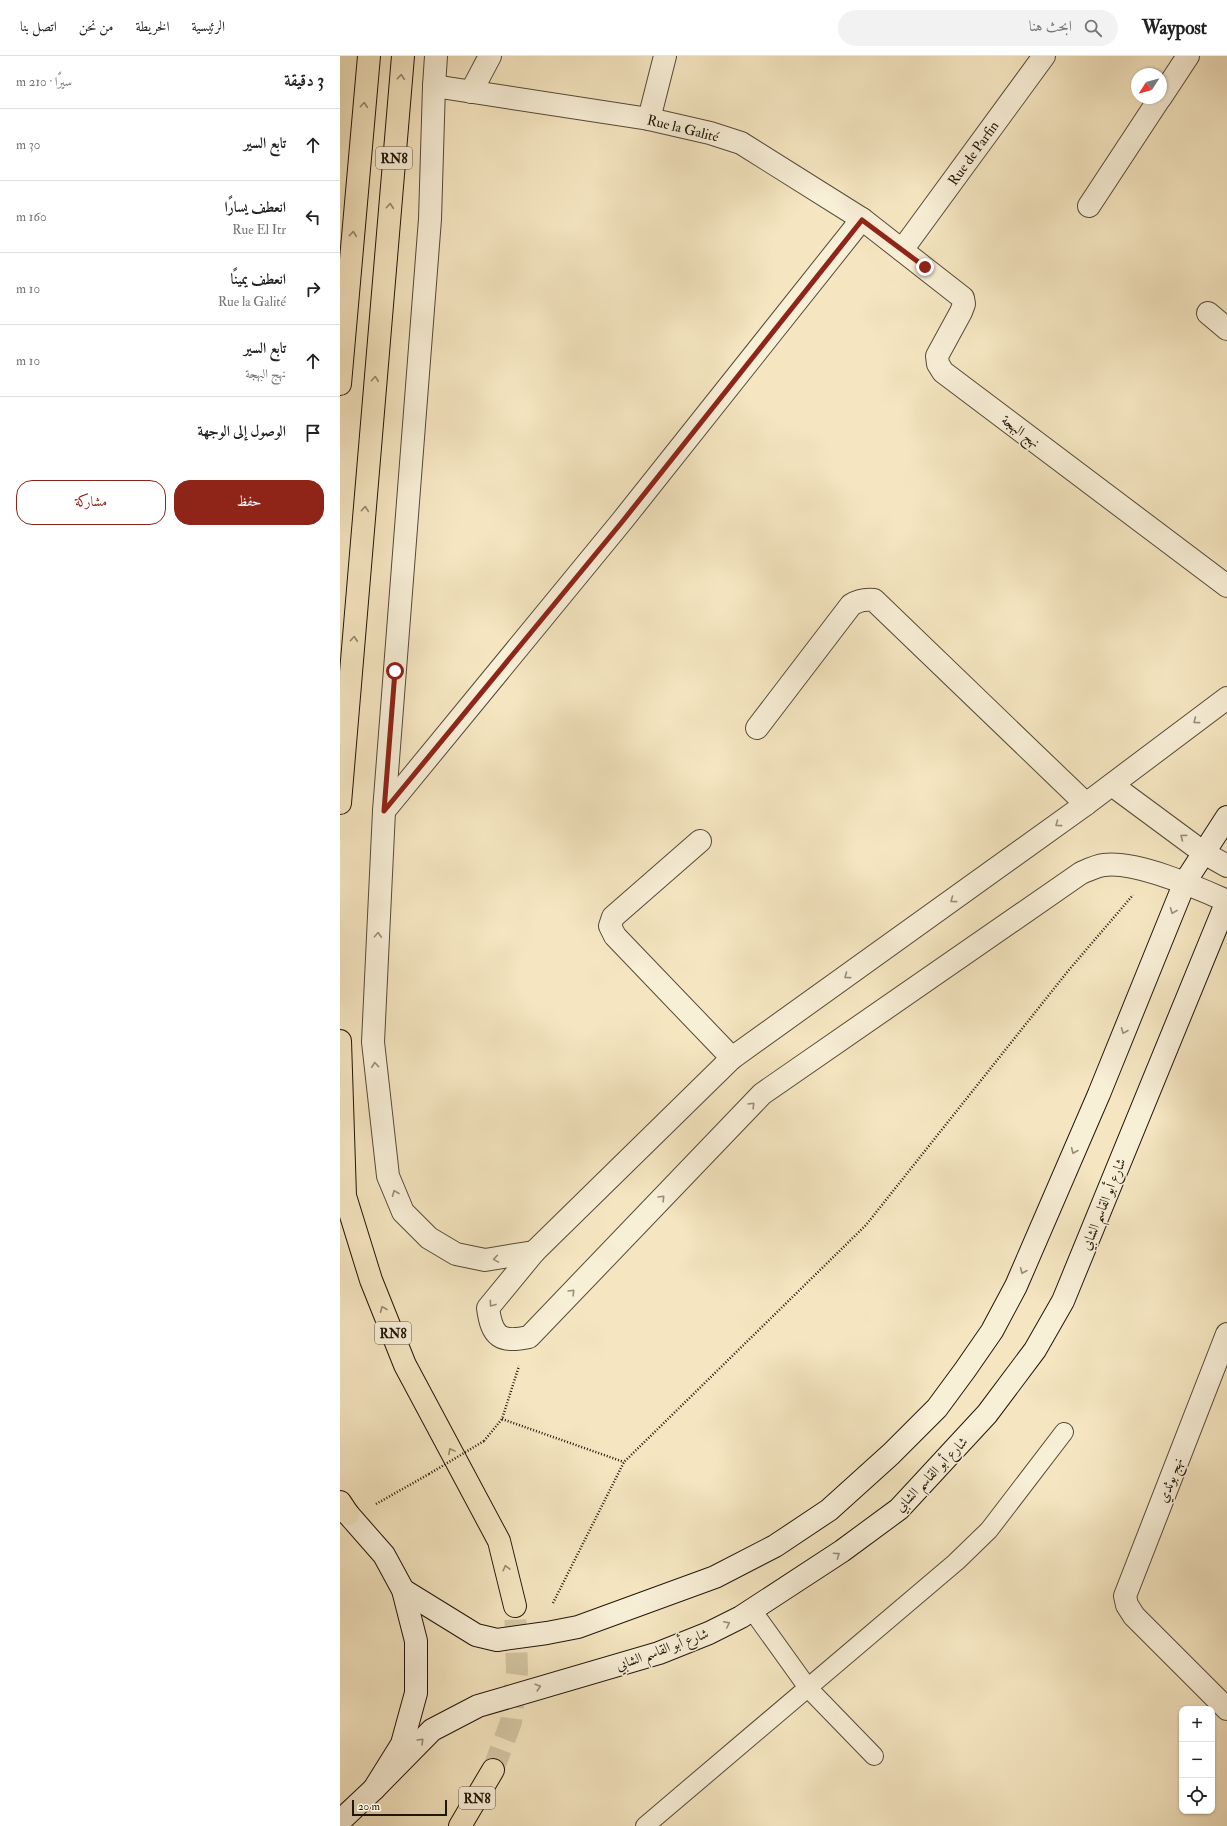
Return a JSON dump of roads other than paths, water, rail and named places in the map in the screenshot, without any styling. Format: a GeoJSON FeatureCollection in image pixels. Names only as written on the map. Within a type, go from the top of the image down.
{"type":"FeatureCollection","features":[{"type":"Feature","properties":{"kind":"highway","name":"RN8"},"geometry":{"type":"LineString","coordinates":[[340,384],[369,56]]}},
{"type":"Feature","properties":{"kind":"highway","name":"RN8"},"geometry":{"type":"LineString","coordinates":[[340,803],[403,56]]}},
{"type":"Feature","properties":{"kind":"highway","name":"RN8"},"geometry":{"type":"LineString","coordinates":[[340,1041],[345,1196],[371,1280],[405,1365],[499,1541],[515,1606]]}},
{"type":"Feature","properties":{"kind":"highway","name":"RN8"},"geometry":{"type":"LineString","coordinates":[[460,1826],[493,1770]]}},
{"type":"Feature","properties":{"kind":"street"},"geometry":{"type":"LineString","coordinates":[[436,56],[430,219],[384,811],[373,1042],[388,1176],[403,1212],[429,1238],[456,1254],[485,1260],[534,1252]]}},
{"type":"Feature","properties":{"kind":"street"},"geometry":{"type":"LineString","coordinates":[[471,92],[490,56]]}},
{"type":"Feature","properties":{"kind":"street"},"geometry":{"type":"LineString","coordinates":[[649,119],[665,56]]}},
{"type":"Feature","properties":{"kind":"street","name":"Rue de Parfin"},"geometry":{"type":"LineString","coordinates":[[902,250],[1044,56]]}},
{"type":"Feature","properties":{"kind":"street"},"geometry":{"type":"LineString","coordinates":[[1167,89],[1188,56]]}},
{"type":"Feature","properties":{"kind":"street","name":"Rue la Galité"},"geometry":{"type":"LineString","coordinates":[[434,86],[649,119],[710,133],[741,143],[862,220],[902,250]]}},
{"type":"Feature","properties":{"kind":"street"},"geometry":{"type":"LineString","coordinates":[[1089,206],[1157,104]]}},
{"type":"Feature","properties":{"kind":"street"},"geometry":{"type":"LineString","coordinates":[[384,811],[622,522],[862,220]]}},
{"type":"Feature","properties":{"kind":"street","name":"نهج البهجة"},"geometry":{"type":"LineString","coordinates":[[902,250],[963,298],[964,304],[961,312],[938,356],[938,364],[943,372],[1227,586]]}},
{"type":"Feature","properties":{"kind":"street"},"geometry":{"type":"LineString","coordinates":[[1208,313],[1227,329]]}},
{"type":"Feature","properties":{"kind":"street"},"geometry":{"type":"LineString","coordinates":[[757,728],[851,605],[858,600],[874,600],[1086,804]]}},
{"type":"Feature","properties":{"kind":"street"},"geometry":{"type":"LineString","coordinates":[[1227,698],[1086,804],[732,1058],[534,1252],[488,1308],[490,1326],[499,1336],[511,1340],[529,1337],[762,1094],[1081,873],[1103,865],[1122,865],[1185,882],[1227,901]]}},
{"type":"Feature","properties":{"kind":"street"},"geometry":{"type":"LineString","coordinates":[[1112,785],[1204,853],[1227,866]]}},
{"type":"Feature","properties":{"kind":"street"},"geometry":{"type":"LineString","coordinates":[[403,1590],[476,1635],[497,1640],[555,1632],[601,1620],[715,1577],[775,1546],[829,1510],[891,1454],[937,1408],[992,1331],[1016,1286],[1099,1094],[1185,882],[1227,817]]}},
{"type":"Feature","properties":{"kind":"street"},"geometry":{"type":"LineString","coordinates":[[700,841],[612,917],[610,926],[615,936],[732,1058]]}},
{"type":"Feature","properties":{"kind":"street","name":"شارع أبو القاسم الشابي"},"geometry":{"type":"LineString","coordinates":[[374,1788],[432,1730],[478,1706],[659,1653],[709,1633],[752,1610],[842,1551],[899,1509],[987,1414],[1035,1350],[1063,1301],[1227,901]]}},
{"type":"Feature","properties":{"kind":"street","name":"نهج بوثدي"},"geometry":{"type":"LineString","coordinates":[[1227,1334],[1125,1596],[1127,1605],[1140,1623],[1227,1709]]}},
{"type":"Feature","properties":{"kind":"street"},"geometry":{"type":"LineString","coordinates":[[340,1821],[374,1788],[402,1744],[416,1693],[416,1640],[403,1590],[384,1555],[346,1512]]}},
{"type":"Feature","properties":{"kind":"lane"},"geometry":{"type":"LineString","coordinates":[[645,1826],[956,1562],[989,1530],[1064,1432]]}},
{"type":"Feature","properties":{"kind":"lane"},"geometry":{"type":"LineString","coordinates":[[752,1610],[808,1688],[874,1756]]}},
{"type":"Feature","properties":{"kind":"tunnel"},"geometry":{"type":"LineString","coordinates":[[493,1770],[511,1722],[517,1671],[515,1606]]}}]}
